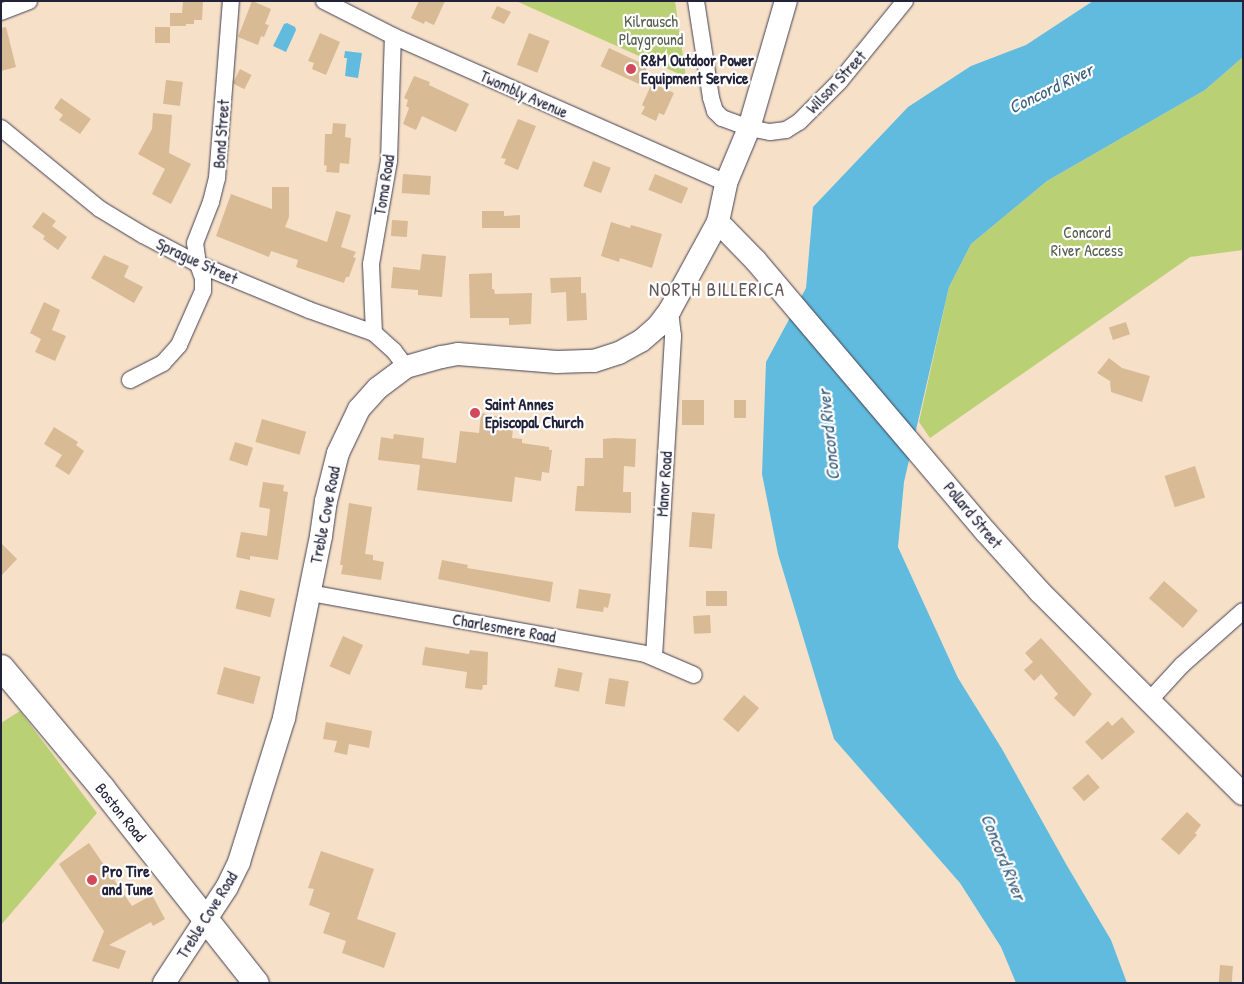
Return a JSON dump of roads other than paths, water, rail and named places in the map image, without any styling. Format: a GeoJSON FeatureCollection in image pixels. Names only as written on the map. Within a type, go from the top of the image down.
{"type":"FeatureCollection","features":[{"type":"Feature","properties":{"kind":"main road","name":"Boston Road"},"geometry":{"type":"LineString","coordinates":[[1,667],[102,788],[256,983]]}},
{"type":"Feature","properties":{"kind":"street"},"geometry":{"type":"LineString","coordinates":[[1,12],[29,1]]}},
{"type":"Feature","properties":{"kind":"street","name":"Bond Street"},"geometry":{"type":"LineString","coordinates":[[130,380],[163,363],[179,345],[203,291],[203,278],[198,264],[195,243],[211,202],[217,178],[231,1]]}},
{"type":"Feature","properties":{"kind":"street","name":"Twombly Avenue"},"geometry":{"type":"LineString","coordinates":[[324,1],[394,36],[726,183]]}},
{"type":"Feature","properties":{"kind":"street","name":"Wilson Street"},"geometry":{"type":"LineString","coordinates":[[696,1],[710,98],[715,111],[722,118],[749,128],[770,132],[786,130],[799,122],[840,81],[906,1]]}},
{"type":"Feature","properties":{"kind":"street","name":"Treble Cove Road"},"geometry":{"type":"LineString","coordinates":[[164,983],[227,887],[239,862],[284,718],[310,593],[326,501],[338,453],[359,409],[378,388],[406,367],[458,354],[557,362],[594,361],[619,353],[641,341],[670,310],[718,222],[726,183],[749,128],[786,1]]}},
{"type":"Feature","properties":{"kind":"street","name":"Toma Road"},"geometry":{"type":"LineString","coordinates":[[374,333],[371,264],[389,161],[394,36]]}},
{"type":"Feature","properties":{"kind":"street","name":"Sprague Street"},"geometry":{"type":"LineString","coordinates":[[1,128],[100,209],[198,264],[309,310],[374,333],[394,350],[406,367]]}},
{"type":"Feature","properties":{"kind":"street","name":"Pollard Street"},"geometry":{"type":"LineString","coordinates":[[718,222],[756,261],[1040,592],[1148,702],[1243,794]]}},
{"type":"Feature","properties":{"kind":"street","name":"Manor Road"},"geometry":{"type":"LineString","coordinates":[[654,657],[673,336],[670,310]]}},
{"type":"Feature","properties":{"kind":"street","name":"Charlesmere Road"},"geometry":{"type":"LineString","coordinates":[[310,593],[645,654],[694,676]]}},
{"type":"Feature","properties":{"kind":"street"},"geometry":{"type":"LineString","coordinates":[[1148,702],[1182,665],[1243,611]]}},
{"type":"Feature","properties":{"kind":"water","name":"Concord River"},"geometry":{"type":"Polygon","coordinates":[[[1093,1],[1243,1],[1243,57],[1205,90],[1047,181],[971,244],[949,287],[904,482],[898,547],[958,678],[1002,749],[1111,940],[1127,983],[1016,983],[1001,947],[960,883],[834,739],[778,554],[762,474],[766,362],[806,288],[813,207],[908,107],[971,66],[1026,45],[1093,1]]]}},
{"type":"Feature","properties":{"kind":"water"},"geometry":{"type":"Polygon","coordinates":[[[287,23],[295,27],[296,30],[286,52],[273,46],[284,24],[287,23]]]}},
{"type":"Feature","properties":{"kind":"water"},"geometry":{"type":"Polygon","coordinates":[[[345,51],[362,53],[358,78],[345,76],[347,58],[344,58],[345,51]]]}},
{"type":"Feature","properties":{"kind":"place","name":"R&M Outdoor Power Equipment Service"},"geometry":{"type":"Point","coordinates":[631,69]}},
{"type":"Feature","properties":{"kind":"place","name":"Saint Annes Episcopal Church"},"geometry":{"type":"Point","coordinates":[475,413]}},
{"type":"Feature","properties":{"kind":"place","name":"Pro Tire and Tune"},"geometry":{"type":"Point","coordinates":[92,880]}},
{"type":"Feature","properties":{"kind":"district","name":"NORTH BILLERICA"},"geometry":{"type":"Point","coordinates":[717,290]}},
{"type":"Feature","properties":{"kind":"park label","name":"Kilrausch Playground"},"geometry":{"type":"Point","coordinates":[651,30]}},
{"type":"Feature","properties":{"kind":"park label","name":"Concord River Access"},"geometry":{"type":"Point","coordinates":[1087,241]}}]}
